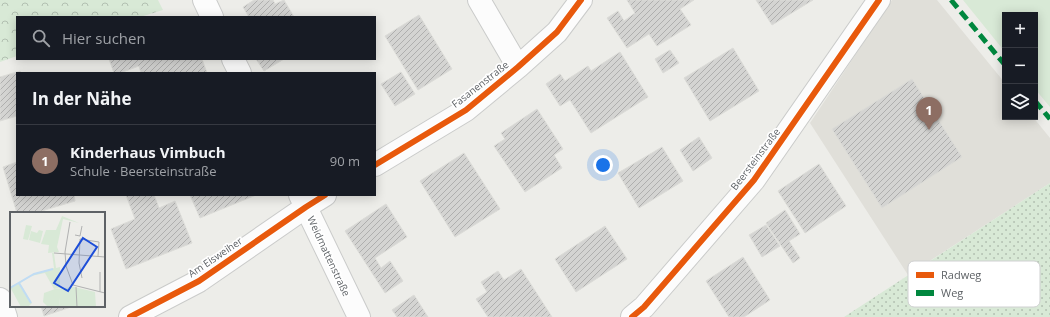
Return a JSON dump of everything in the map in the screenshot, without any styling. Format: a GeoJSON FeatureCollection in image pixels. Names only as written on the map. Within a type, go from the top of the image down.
{"type":"FeatureCollection","features":[{"type":"Feature","properties":{"kind":"street"},"geometry":{"type":"LineString","coordinates":[[204,0],[212,16]]}},
{"type":"Feature","properties":{"kind":"street"},"geometry":{"type":"LineString","coordinates":[[480,0],[518,67]]}},
{"type":"Feature","properties":{"kind":"street","name":"Fasanenstraße"},"geometry":{"type":"LineString","coordinates":[[376,164],[466,110],[557,32],[581,0]]}},
{"type":"Feature","properties":{"kind":"street","name":"Beersteinstraße"},"geometry":{"type":"LineString","coordinates":[[632,317],[644,307],[754,180],[879,0]]}},
{"type":"Feature","properties":{"kind":"street"},"geometry":{"type":"LineString","coordinates":[[234,60],[240,72]]}},
{"type":"Feature","properties":{"kind":"street"},"geometry":{"type":"LineString","coordinates":[[303,201],[321,196]]}},
{"type":"Feature","properties":{"kind":"street","name":"Am Eisweiher"},"geometry":{"type":"LineString","coordinates":[[130,317],[199,281],[303,201]]}},
{"type":"Feature","properties":{"kind":"street","name":"Weidmattenstraße"},"geometry":{"type":"LineString","coordinates":[[303,201],[359,317]]}},
{"type":"Feature","properties":{"kind":"street"},"geometry":{"type":"LineString","coordinates":[[0,300],[6,317]]}},
{"type":"Feature","properties":{"kind":"shaded area"},"geometry":{"type":"Polygon","coordinates":[[[892,0],[937,0],[1002,79],[1002,120],[1035,120],[1050,138],[1050,183],[930,261],[908,261],[908,275],[810,123],[892,0]]]}},
{"type":"Feature","properties":{"kind":"green space"},"geometry":{"type":"Polygon","coordinates":[[[0,0],[158,0],[163,10],[143,16],[16,16],[16,56],[0,62],[0,0]]]}},
{"type":"Feature","properties":{"kind":"green space"},"geometry":{"type":"Polygon","coordinates":[[[963,0],[1050,0],[1050,107],[1038,93],[1038,12],[1002,12],[1002,48],[963,0]]]}},
{"type":"Feature","properties":{"kind":"green space"},"geometry":{"type":"Polygon","coordinates":[[[1050,183],[1050,317],[844,317],[908,275],[908,307],[1040,307],[1040,261],[930,261],[1050,183]]]}},
{"type":"Feature","properties":{"kind":"building"},"geometry":{"type":"Polygon","coordinates":[[[254,0],[273,0],[275,4],[284,0],[293,16],[248,16],[243,7],[254,0]]]}},
{"type":"Feature","properties":{"kind":"building"},"geometry":{"type":"Polygon","coordinates":[[[627,0],[694,0],[680,9],[691,25],[657,46],[649,34],[627,48],[607,18],[618,11],[624,21],[635,13],[627,0]]]}},
{"type":"Feature","properties":{"kind":"building"},"geometry":{"type":"Polygon","coordinates":[[[756,0],[813,0],[772,25],[756,0]]]}},
{"type":"Feature","properties":{"kind":"building"},"geometry":{"type":"Polygon","coordinates":[[[419,15],[452,69],[418,90],[385,36],[419,15]]]}},
{"type":"Feature","properties":{"kind":"building"},"geometry":{"type":"Polygon","coordinates":[[[733,48],[759,91],[710,121],[684,78],[733,48]]]}},
{"type":"Feature","properties":{"kind":"building"},"geometry":{"type":"Polygon","coordinates":[[[670,50],[679,63],[663,73],[655,59],[670,50]]]}},
{"type":"Feature","properties":{"kind":"building"},"geometry":{"type":"Polygon","coordinates":[[[620,52],[648,97],[591,133],[570,100],[560,106],[546,84],[560,74],[565,81],[588,66],[591,71],[620,52]]]}},
{"type":"Feature","properties":{"kind":"building"},"geometry":{"type":"Polygon","coordinates":[[[109,60],[202,60],[207,72],[141,72],[139,66],[123,72],[114,72],[109,60]]]}},
{"type":"Feature","properties":{"kind":"building"},"geometry":{"type":"Polygon","coordinates":[[[257,60],[282,60],[264,71],[257,60]]]}},
{"type":"Feature","properties":{"kind":"building"},"geometry":{"type":"Polygon","coordinates":[[[16,72],[16,116],[0,121],[0,77],[16,72]]]}},
{"type":"Feature","properties":{"kind":"building"},"geometry":{"type":"Polygon","coordinates":[[[401,72],[415,94],[395,106],[381,84],[401,72]]]}},
{"type":"Feature","properties":{"kind":"building"},"geometry":{"type":"Polygon","coordinates":[[[912,79],[962,157],[882,208],[832,129],[912,79]]]}},
{"type":"Feature","properties":{"kind":"building"},"geometry":{"type":"Polygon","coordinates":[[[537,109],[563,149],[554,155],[562,168],[525,192],[494,146],[505,139],[501,133],[537,109]]]}},
{"type":"Feature","properties":{"kind":"building"},"geometry":{"type":"Polygon","coordinates":[[[699,137],[712,158],[693,171],[680,150],[699,137]]]}},
{"type":"Feature","properties":{"kind":"building"},"geometry":{"type":"Polygon","coordinates":[[[662,147],[683,181],[639,208],[618,173],[662,147]]]}},
{"type":"Feature","properties":{"kind":"building"},"geometry":{"type":"Polygon","coordinates":[[[464,153],[500,209],[455,237],[420,181],[464,153]]]}},
{"type":"Feature","properties":{"kind":"building"},"geometry":{"type":"Polygon","coordinates":[[[16,162],[16,196],[74,196],[75,201],[38,212],[17,212],[3,167],[16,162]]]}},
{"type":"Feature","properties":{"kind":"building"},"geometry":{"type":"Polygon","coordinates":[[[819,164],[846,206],[805,233],[778,191],[819,164]]]}},
{"type":"Feature","properties":{"kind":"building"},"geometry":{"type":"Polygon","coordinates":[[[126,196],[154,196],[159,208],[175,201],[192,243],[126,269],[111,229],[135,219],[126,196]]]}},
{"type":"Feature","properties":{"kind":"building"},"geometry":{"type":"Polygon","coordinates":[[[190,196],[254,196],[200,218],[190,196]]]}},
{"type":"Feature","properties":{"kind":"building"},"geometry":{"type":"Polygon","coordinates":[[[386,204],[407,237],[375,258],[381,268],[390,261],[403,281],[385,293],[345,231],[386,204]]]}},
{"type":"Feature","properties":{"kind":"building"},"geometry":{"type":"Polygon","coordinates":[[[785,210],[800,234],[789,241],[800,258],[793,263],[766,223],[785,210]]]}},
{"type":"Feature","properties":{"kind":"building"},"geometry":{"type":"Polygon","coordinates":[[[766,225],[780,246],[762,257],[749,235],[766,225]]]}},
{"type":"Feature","properties":{"kind":"building"},"geometry":{"type":"Polygon","coordinates":[[[605,226],[627,259],[576,292],[555,259],[605,226]]]}},
{"type":"Feature","properties":{"kind":"building"},"geometry":{"type":"Polygon","coordinates":[[[743,257],[770,300],[744,317],[729,317],[706,281],[743,257]]]}},
{"type":"Feature","properties":{"kind":"building"},"geometry":{"type":"Polygon","coordinates":[[[521,269],[552,317],[488,317],[476,299],[487,292],[481,282],[498,271],[504,280],[521,269]]]}},
{"type":"Feature","properties":{"kind":"building"},"geometry":{"type":"Polygon","coordinates":[[[414,295],[428,317],[397,317],[392,310],[414,295]]]}},
{"type":"Feature","properties":{"kind":"building"},"geometry":{"type":"Polygon","coordinates":[[[41,307],[71,307],[44,316],[41,307]]]}},
{"type":"Feature","properties":{"kind":"marked path"},"geometry":{"type":"LineString","coordinates":[[951,0],[1002,61]]}},
{"type":"Feature","properties":{"kind":"marked path"},"geometry":{"type":"LineString","coordinates":[[1038,105],[1050,119]]}},
{"type":"Feature","properties":{"kind":"cycle path"},"geometry":{"type":"LineString","coordinates":[[376,164],[466,110],[557,32],[581,0]]}},
{"type":"Feature","properties":{"kind":"cycle path"},"geometry":{"type":"LineString","coordinates":[[632,317],[644,307],[754,180],[879,0]]}},
{"type":"Feature","properties":{"kind":"cycle path"},"geometry":{"type":"LineString","coordinates":[[130,317],[199,281],[323,196]]}},
{"type":"Feature","properties":{"kind":"place","name":"Kinderhaus Vimbuch"},"geometry":{"type":"Point","coordinates":[929,130]}}]}
